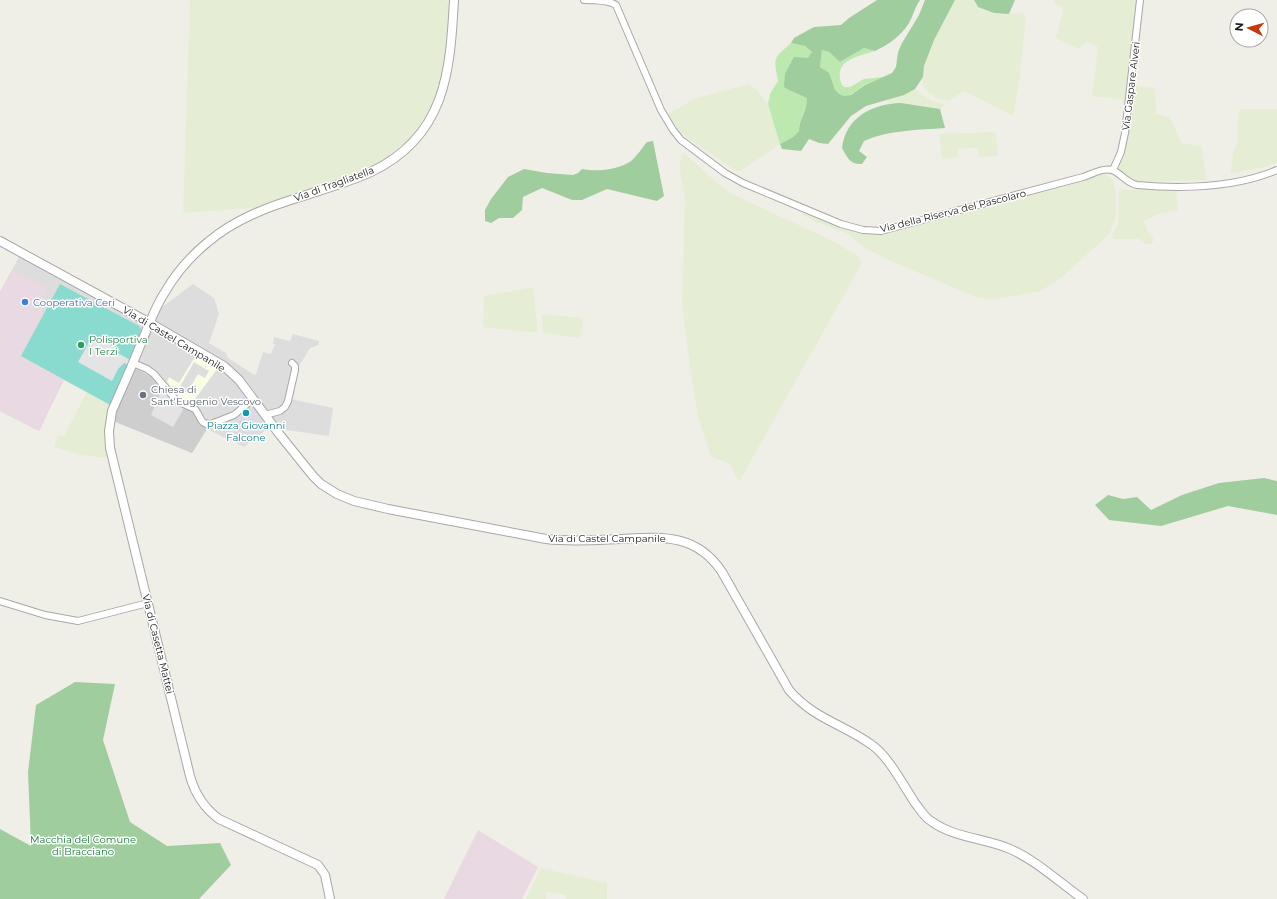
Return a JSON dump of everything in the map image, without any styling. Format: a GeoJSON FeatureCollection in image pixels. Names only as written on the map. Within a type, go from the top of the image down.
{"type":"FeatureCollection","features":[{"type":"Feature","properties":{"kind":"street","name":"Via di Tragliatella"},"geometry":{"type":"LineString","coordinates":[[150,324],[162,297],[172,281],[199,250],[218,234],[235,223],[264,209],[371,172],[392,160],[413,142],[425,127],[433,112],[445,80],[450,58],[454,0]]}},
{"type":"Feature","properties":{"kind":"street","name":"Via della Riserva del Pascolaro"},"geometry":{"type":"LineString","coordinates":[[584,0],[610,2],[614,3],[617,7],[661,110],[681,140],[708,161],[738,180],[832,220],[855,228],[870,231],[881,230],[1105,170],[1113,170]]}},
{"type":"Feature","properties":{"kind":"street","name":"Via Gaspare Alveri"},"geometry":{"type":"LineString","coordinates":[[1113,170],[1121,152],[1125,133],[1140,0]]}},
{"type":"Feature","properties":{"kind":"street"},"geometry":{"type":"LineString","coordinates":[[1113,170],[1126,181],[1137,185],[1183,186],[1232,183],[1277,170]]}},
{"type":"Feature","properties":{"kind":"street","name":"Via di Castel Campanile"},"geometry":{"type":"LineString","coordinates":[[0,241],[224,366],[239,380],[285,442],[317,480],[335,493],[351,500],[388,509],[546,539],[665,538],[682,542],[701,551],[712,560],[722,572],[789,690],[814,713],[868,742],[877,749],[884,756],[921,811],[929,820],[954,833],[1012,850],[1083,899]]}},
{"type":"Feature","properties":{"kind":"street","name":"Via di Casetta Mattei"},"geometry":{"type":"LineString","coordinates":[[150,324],[112,411],[109,423],[109,439],[193,786],[200,799],[209,810],[220,819],[322,868],[330,899]]}},
{"type":"Feature","properties":{"kind":"street"},"geometry":{"type":"LineString","coordinates":[[133,363],[150,371],[177,401],[195,410],[201,421],[207,424],[211,424],[234,415],[253,399]]}},
{"type":"Feature","properties":{"kind":"street"},"geometry":{"type":"LineString","coordinates":[[265,415],[280,411],[287,405],[295,370],[295,366],[292,363]]}},
{"type":"Feature","properties":{"kind":"street"},"geometry":{"type":"LineString","coordinates":[[0,601],[45,614],[78,621],[148,604]]}},
{"type":"Feature","properties":{"kind":"shaded area"},"geometry":{"type":"Polygon","coordinates":[[[190,0],[446,0],[449,4],[445,64],[435,99],[428,112],[409,139],[383,160],[356,174],[306,191],[304,190],[303,192],[255,208],[183,213],[190,0]]]}},
{"type":"Feature","properties":{"kind":"shaded area"},"geometry":{"type":"Polygon","coordinates":[[[955,0],[973,0],[978,7],[994,13],[1022,13],[1026,17],[1019,84],[1013,116],[966,92],[963,92],[948,101],[936,98],[926,90],[923,85],[924,66],[934,40],[955,0]]]}},
{"type":"Feature","properties":{"kind":"shaded area"},"geometry":{"type":"Polygon","coordinates":[[[1053,0],[1137,0],[1125,100],[1092,96],[1098,47],[1087,42],[1078,49],[1056,38],[1063,9],[1053,2],[1053,0]]]}},
{"type":"Feature","properties":{"kind":"shaded area"},"geometry":{"type":"Polygon","coordinates":[[[749,84],[756,89],[768,104],[780,144],[741,171],[736,171],[687,138],[668,114],[696,98],[749,84]]]}},
{"type":"Feature","properties":{"kind":"shaded area"},"geometry":{"type":"Polygon","coordinates":[[[1135,86],[1155,88],[1156,114],[1170,117],[1181,143],[1202,146],[1206,180],[1136,182],[1126,178],[1119,170],[1118,165],[1126,143],[1135,86]]]}},
{"type":"Feature","properties":{"kind":"shaded area"},"geometry":{"type":"Polygon","coordinates":[[[915,89],[930,100],[945,105],[940,109],[901,103],[889,104],[888,100],[904,95],[915,89]]]}},
{"type":"Feature","properties":{"kind":"shaded area"},"geometry":{"type":"Polygon","coordinates":[[[1241,109],[1277,109],[1277,162],[1265,167],[1230,174],[1233,153],[1237,142],[1238,114],[1241,109]]]}},
{"type":"Feature","properties":{"kind":"shaded area"},"geometry":{"type":"Polygon","coordinates":[[[996,132],[998,156],[979,157],[978,148],[958,149],[958,157],[942,159],[939,134],[996,132]]]}},
{"type":"Feature","properties":{"kind":"shaded area"},"geometry":{"type":"Polygon","coordinates":[[[683,152],[730,193],[835,242],[859,257],[862,263],[739,482],[729,463],[711,457],[698,417],[682,305],[685,198],[680,163],[683,152]]]}},
{"type":"Feature","properties":{"kind":"shaded area"},"geometry":{"type":"Polygon","coordinates":[[[1101,174],[1107,175],[1113,180],[1116,193],[1116,216],[1111,231],[1105,238],[1061,278],[1039,292],[993,299],[973,296],[886,259],[860,245],[849,234],[818,223],[803,215],[804,211],[851,230],[879,233],[1073,184],[1101,174]]]}},
{"type":"Feature","properties":{"kind":"shaded area"},"geometry":{"type":"Polygon","coordinates":[[[1176,189],[1178,210],[1158,214],[1144,221],[1147,231],[1153,237],[1153,242],[1151,244],[1146,244],[1139,239],[1113,239],[1112,235],[1118,224],[1119,190],[1176,189]]]}},
{"type":"Feature","properties":{"kind":"shaded area"},"geometry":{"type":"Polygon","coordinates":[[[20,255],[151,328],[157,311],[193,284],[214,298],[219,314],[209,343],[226,353],[227,357],[254,375],[256,374],[263,352],[271,354],[275,344],[273,344],[274,337],[290,341],[293,334],[319,341],[319,345],[310,348],[299,366],[291,399],[333,408],[329,436],[279,429],[274,424],[244,447],[207,429],[192,453],[107,418],[111,405],[64,380],[39,431],[0,411],[0,292],[20,255]]]}},
{"type":"Feature","properties":{"kind":"shaded area"},"geometry":{"type":"Polygon","coordinates":[[[12,270],[48,288],[38,309],[44,312],[21,356],[64,379],[39,431],[0,411],[0,292],[12,270]]]}},
{"type":"Feature","properties":{"kind":"shaded area","name":"Polisportiva I Terzi"},"geometry":{"type":"Polygon","coordinates":[[[60,284],[139,326],[141,329],[112,406],[21,356],[60,284]]]}},
{"type":"Feature","properties":{"kind":"shaded area"},"geometry":{"type":"Polygon","coordinates":[[[533,287],[538,333],[483,327],[484,296],[533,287]]]}},
{"type":"Feature","properties":{"kind":"shaded area"},"geometry":{"type":"Polygon","coordinates":[[[542,314],[583,318],[580,338],[543,333],[542,314]]]}},
{"type":"Feature","properties":{"kind":"shaded area"},"geometry":{"type":"Polygon","coordinates":[[[93,335],[120,350],[118,353],[130,360],[128,365],[124,363],[118,369],[112,381],[78,362],[93,335]]]}},
{"type":"Feature","properties":{"kind":"shaded area"},"geometry":{"type":"Polygon","coordinates":[[[196,355],[218,368],[192,403],[180,398],[167,382],[169,377],[179,383],[196,355]],[[194,362],[179,388],[187,393],[198,374],[205,378],[209,371],[194,362]]]}},
{"type":"Feature","properties":{"kind":"shaded area"},"geometry":{"type":"Polygon","coordinates":[[[135,369],[152,377],[170,398],[177,404],[194,413],[199,423],[207,429],[192,453],[113,421],[135,369]]]}},
{"type":"Feature","properties":{"kind":"shaded area"},"geometry":{"type":"Polygon","coordinates":[[[162,389],[177,404],[184,408],[173,427],[151,415],[162,389]]]}},
{"type":"Feature","properties":{"kind":"shaded area","name":"Piazza Giovanni Falcone"},"geometry":{"type":"Polygon","coordinates":[[[244,390],[267,421],[250,434],[230,410],[236,396],[244,390]]]}},
{"type":"Feature","properties":{"kind":"shaded area"},"geometry":{"type":"Polygon","coordinates":[[[87,392],[112,406],[105,426],[107,458],[81,455],[54,447],[58,435],[64,436],[87,392]]]}},
{"type":"Feature","properties":{"kind":"shaded area"},"geometry":{"type":"Polygon","coordinates":[[[478,830],[538,867],[522,899],[444,899],[478,830]]]}},
{"type":"Feature","properties":{"kind":"shaded area"},"geometry":{"type":"Polygon","coordinates":[[[541,868],[607,883],[607,899],[566,899],[566,895],[547,892],[546,899],[526,899],[541,868]]]}},
{"type":"Feature","properties":{"kind":"green space"},"geometry":{"type":"Polygon","coordinates":[[[877,0],[920,0],[906,28],[885,46],[875,51],[864,48],[840,62],[829,52],[822,50],[820,67],[829,73],[835,90],[839,94],[844,96],[851,95],[865,85],[892,73],[896,67],[898,52],[902,43],[919,15],[925,0],[955,0],[934,40],[924,66],[923,77],[915,89],[904,95],[866,106],[851,116],[828,144],[819,143],[809,139],[801,151],[782,149],[780,144],[793,137],[799,131],[800,122],[807,103],[807,98],[784,87],[785,74],[794,57],[808,58],[812,52],[805,46],[791,43],[794,38],[814,27],[841,25],[877,0]]]}},
{"type":"Feature","properties":{"kind":"green space"},"geometry":{"type":"Polygon","coordinates":[[[974,0],[1015,0],[1009,14],[994,13],[978,7],[974,0]]]}},
{"type":"Feature","properties":{"kind":"green space"},"geometry":{"type":"Polygon","coordinates":[[[791,43],[805,46],[812,52],[791,91],[808,98],[800,122],[799,131],[793,137],[780,144],[768,104],[770,94],[778,81],[775,63],[777,56],[791,43]]]}},
{"type":"Feature","properties":{"kind":"green space"},"geometry":{"type":"Polygon","coordinates":[[[864,48],[875,51],[854,58],[843,65],[840,70],[842,85],[845,87],[850,87],[864,79],[884,77],[864,85],[850,95],[842,96],[838,94],[829,75],[820,67],[822,50],[829,52],[840,62],[864,48]]]}},
{"type":"Feature","properties":{"kind":"green space"},"geometry":{"type":"Polygon","coordinates":[[[901,103],[940,109],[945,128],[904,131],[874,137],[864,141],[859,151],[867,157],[862,164],[849,160],[842,148],[844,137],[855,120],[862,114],[880,106],[901,103]]]}},
{"type":"Feature","properties":{"kind":"green space"},"geometry":{"type":"Polygon","coordinates":[[[653,141],[664,196],[657,201],[607,189],[582,200],[572,200],[542,188],[523,197],[522,210],[513,218],[499,218],[491,223],[485,221],[485,210],[491,199],[508,177],[524,169],[573,175],[582,169],[601,170],[614,168],[631,161],[647,142],[653,141]]]}},
{"type":"Feature","properties":{"kind":"green space"},"geometry":{"type":"Polygon","coordinates":[[[1264,478],[1277,481],[1277,515],[1228,506],[1161,526],[1109,520],[1095,505],[1108,495],[1123,499],[1137,497],[1151,510],[1182,495],[1219,483],[1264,478]]]}},
{"type":"Feature","properties":{"kind":"green space","name":"Macchia del Comune di Bracciano"},"geometry":{"type":"Polygon","coordinates":[[[75,682],[115,684],[103,740],[130,822],[167,846],[220,843],[231,865],[199,899],[0,899],[0,829],[31,846],[28,772],[36,705],[75,682]]]}},
{"type":"Feature","properties":{"kind":"place","name":"Cooperativa Ceri"},"geometry":{"type":"Point","coordinates":[25,302]}},
{"type":"Feature","properties":{"kind":"place","name":"Polisportiva I Terzi"},"geometry":{"type":"Point","coordinates":[81,345]}},
{"type":"Feature","properties":{"kind":"place","name":"Chiesa di Sant'Eugenio Vescovo"},"geometry":{"type":"Point","coordinates":[143,395]}},
{"type":"Feature","properties":{"kind":"place","name":"Piazza Giovanni Falcone"},"geometry":{"type":"Point","coordinates":[246,413]}}]}
